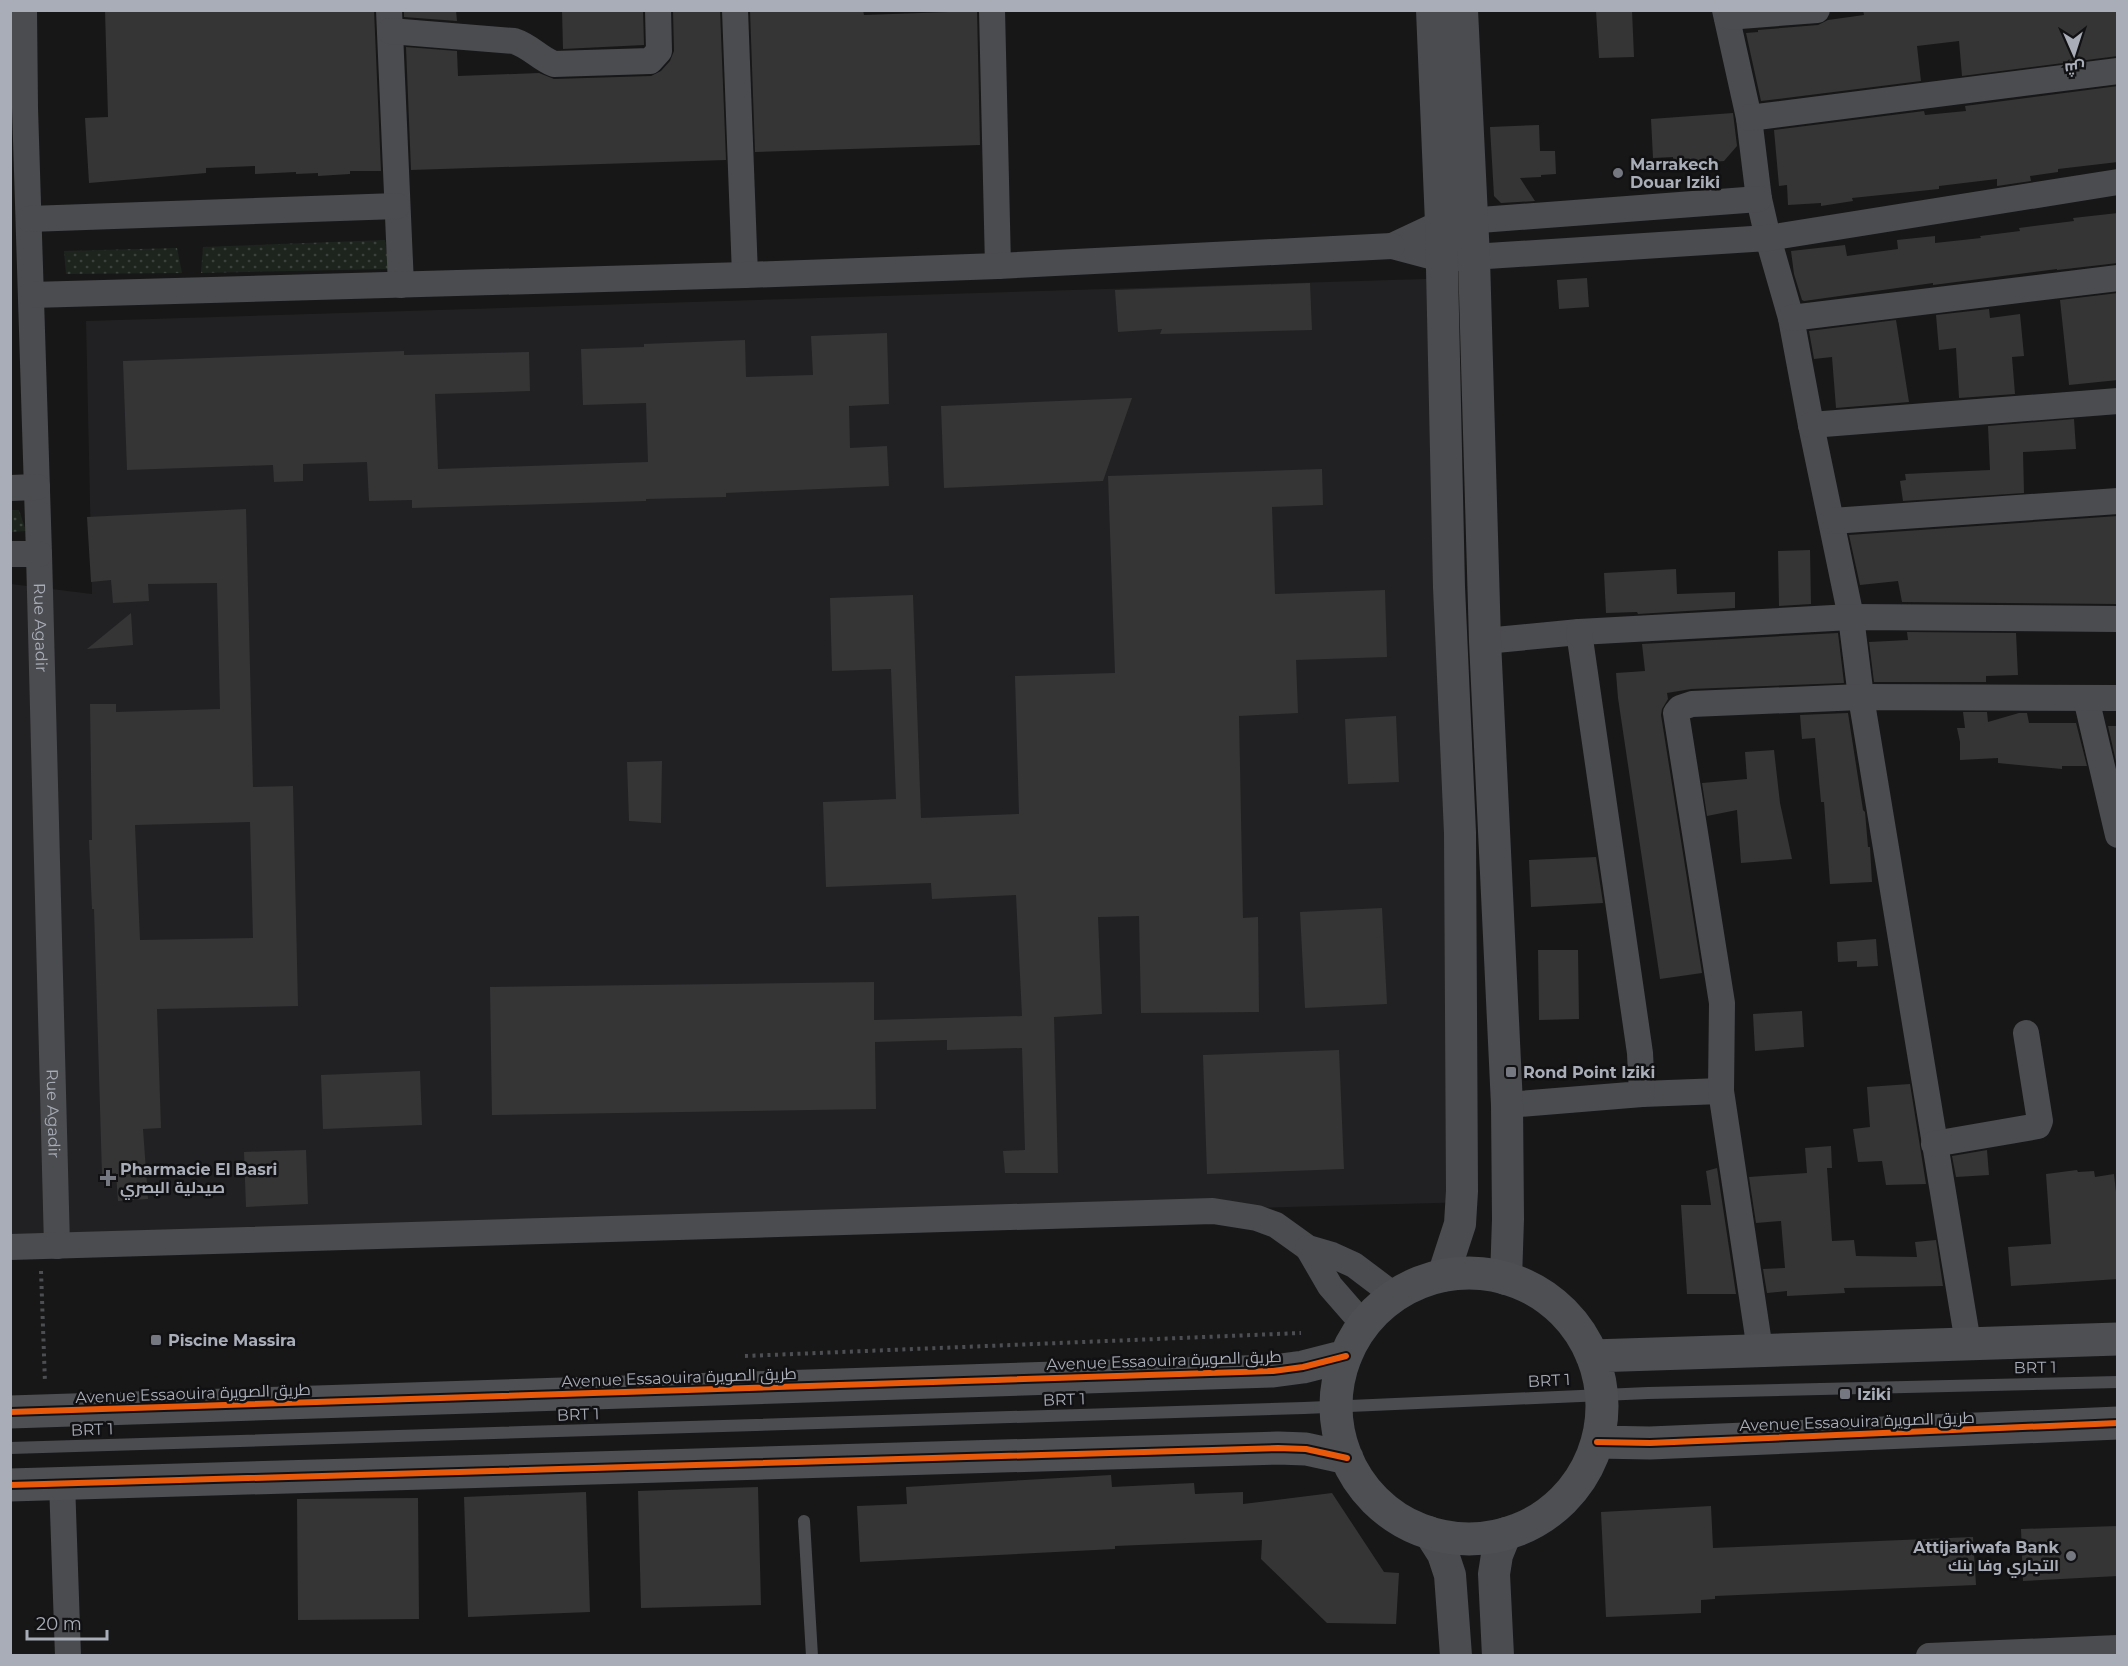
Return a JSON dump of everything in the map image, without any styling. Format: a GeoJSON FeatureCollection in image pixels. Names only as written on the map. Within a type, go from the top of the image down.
{"type":"FeatureCollection","features":[{"type":"Feature","properties":{"kind":"main road"},"geometry":{"type":"LineString","coordinates":[[1475,1274],[1506,1279],[1533,1290],[1563,1312],[1585,1341],[1598,1374],[1602,1394],[1602,1414],[1597,1442],[1582,1475],[1560,1503],[1538,1519],[1506,1533],[1480,1538],[1462,1538],[1429,1532],[1406,1523],[1382,1506],[1362,1484],[1347,1458],[1339,1433],[1336,1407],[1339,1381],[1346,1356],[1364,1325],[1377,1311],[1395,1296],[1413,1286],[1443,1276],[1475,1274]]}},
{"type":"Feature","properties":{"kind":"main road"},"geometry":{"type":"LineString","coordinates":[[1592,1356],[2118,1339]]}},
{"type":"Feature","properties":{"kind":"main road","name":"Avenue Essaouira طريق الصويرة"},"geometry":{"type":"LineString","coordinates":[[10,1412],[1273,1371],[1303,1367],[1346,1356]]}},
{"type":"Feature","properties":{"kind":"main road","name":"Avenue Essaouira طريق الصويرة"},"geometry":{"type":"LineString","coordinates":[[1597,1442],[1650,1443],[2118,1423]]}},
{"type":"Feature","properties":{"kind":"main road"},"geometry":{"type":"LineString","coordinates":[[10,1485],[1278,1448],[1306,1449],[1347,1458]]}},
{"type":"Feature","properties":{"kind":"street","name":"Rue Agadir"},"geometry":{"type":"LineString","coordinates":[[24,10],[18,108],[28,219],[39,555],[49,1246]]}},
{"type":"Feature","properties":{"kind":"street"},"geometry":{"type":"LineString","coordinates":[[401,285],[390,21],[514,41],[525,44],[543,60],[554,64],[650,61],[659,51],[658,10]]}},
{"type":"Feature","properties":{"kind":"street"},"geometry":{"type":"LineString","coordinates":[[735,10],[745,275]]}},
{"type":"Feature","properties":{"kind":"street"},"geometry":{"type":"LineString","coordinates":[[992,10],[998,266]]}},
{"type":"Feature","properties":{"kind":"street"},"geometry":{"type":"LineString","coordinates":[[1432,10],[1441,223],[1449,587],[1460,833],[1462,1179],[1460,1224],[1443,1276]]}},
{"type":"Feature","properties":{"kind":"street"},"geometry":{"type":"LineString","coordinates":[[1462,10],[1474,258],[1485,641],[1507,1105],[1506,1279]]}},
{"type":"Feature","properties":{"kind":"street"},"geometry":{"type":"LineString","coordinates":[[1817,10],[1726,14],[1749,118],[1759,199],[1791,318],[1810,425],[1851,617],[1861,697],[1968,1343]]}},
{"type":"Feature","properties":{"kind":"street"},"geometry":{"type":"LineString","coordinates":[[1749,118],[2118,71]]}},
{"type":"Feature","properties":{"kind":"street"},"geometry":{"type":"LineString","coordinates":[[31,296],[998,266],[1392,246],[1441,259],[1474,258],[1768,238],[2118,182]]}},
{"type":"Feature","properties":{"kind":"street"},"geometry":{"type":"LineString","coordinates":[[1392,246],[1441,223],[1759,199]]}},
{"type":"Feature","properties":{"kind":"street"},"geometry":{"type":"LineString","coordinates":[[28,219],[397,206]]}},
{"type":"Feature","properties":{"kind":"street"},"geometry":{"type":"LineString","coordinates":[[1791,318],[2118,278]]}},
{"type":"Feature","properties":{"kind":"street"},"geometry":{"type":"LineString","coordinates":[[1810,425],[2118,401]]}},
{"type":"Feature","properties":{"kind":"street"},"geometry":{"type":"LineString","coordinates":[[10,488],[37,486]]}},
{"type":"Feature","properties":{"kind":"street"},"geometry":{"type":"LineString","coordinates":[[1832,521],[2118,501]]}},
{"type":"Feature","properties":{"kind":"street"},"geometry":{"type":"LineString","coordinates":[[10,554],[39,555]]}},
{"type":"Feature","properties":{"kind":"street"},"geometry":{"type":"LineString","coordinates":[[1485,641],[1578,632],[1851,617],[2118,620]]}},
{"type":"Feature","properties":{"kind":"street"},"geometry":{"type":"LineString","coordinates":[[1578,632],[1640,1053],[1642,1094]]}},
{"type":"Feature","properties":{"kind":"street"},"geometry":{"type":"LineString","coordinates":[[1760,1350],[1721,1091],[1722,1003],[1676,713],[1680,708],[1692,704],[1861,697],[2118,698]]}},
{"type":"Feature","properties":{"kind":"street"},"geometry":{"type":"LineString","coordinates":[[2086,698],[2118,835]]}},
{"type":"Feature","properties":{"kind":"street"},"geometry":{"type":"LineString","coordinates":[[1934,1144],[2038,1126],[2040,1121],[2026,1033]]}},
{"type":"Feature","properties":{"kind":"street"},"geometry":{"type":"LineString","coordinates":[[1507,1105],[1642,1094],[1721,1091]]}},
{"type":"Feature","properties":{"kind":"street"},"geometry":{"type":"LineString","coordinates":[[10,1247],[1213,1211],[1257,1218],[1276,1225],[1308,1248],[1354,1265],[1395,1296]]}},
{"type":"Feature","properties":{"kind":"street"},"geometry":{"type":"LineString","coordinates":[[1308,1248],[1330,1287],[1364,1325]]}},
{"type":"Feature","properties":{"kind":"street"},"geometry":{"type":"LineString","coordinates":[[62,1482],[68,1656]]}},
{"type":"Feature","properties":{"kind":"street"},"geometry":{"type":"LineString","coordinates":[[1429,1532],[1443,1554],[1450,1575],[1456,1656]]}},
{"type":"Feature","properties":{"kind":"street"},"geometry":{"type":"LineString","coordinates":[[1498,1656],[1494,1574],[1497,1554],[1506,1533]]}},
{"type":"Feature","properties":{"kind":"street"},"geometry":{"type":"LineString","coordinates":[[1929,1656],[2118,1648]]}},
{"type":"Feature","properties":{"kind":"lane","name":"BRT 1"},"geometry":{"type":"LineString","coordinates":[[10,1448],[1336,1407],[1602,1394],[2118,1382]]}},
{"type":"Feature","properties":{"kind":"lane"},"geometry":{"type":"LineString","coordinates":[[804,1521],[812,1656]]}},
{"type":"Feature","properties":{"kind":"path"},"geometry":{"type":"LineString","coordinates":[[46,1411],[49,1246]]}},
{"type":"Feature","properties":{"kind":"shaded area"},"geometry":{"type":"Polygon","coordinates":[[[385,240],[389,269],[201,273],[203,247],[385,240]]]}},
{"type":"Feature","properties":{"kind":"shaded area"},"geometry":{"type":"Polygon","coordinates":[[[177,248],[182,273],[66,274],[64,251],[177,248]]]}},
{"type":"Feature","properties":{"kind":"shaded area"},"geometry":{"type":"Polygon","coordinates":[[[1456,278],[1472,1202],[11,1242],[11,584],[92,594],[86,321],[1456,278]]]}},
{"type":"Feature","properties":{"kind":"shaded area"},"geometry":{"type":"Polygon","coordinates":[[[11,510],[19,510],[26,531],[11,532],[11,510]]]}},
{"type":"Feature","properties":{"kind":"building"},"geometry":{"type":"Polygon","coordinates":[[[105,10],[374,10],[381,171],[350,171],[350,174],[318,176],[318,173],[296,174],[296,172],[255,174],[255,166],[206,168],[206,173],[89,183],[85,118],[108,117],[105,10]]]}},
{"type":"Feature","properties":{"kind":"building"},"geometry":{"type":"Polygon","coordinates":[[[404,10],[456,10],[457,21],[404,17],[404,10]]]}},
{"type":"Feature","properties":{"kind":"building"},"geometry":{"type":"Polygon","coordinates":[[[562,10],[643,10],[644,45],[563,49],[562,10]]]}},
{"type":"Feature","properties":{"kind":"building"},"geometry":{"type":"Polygon","coordinates":[[[673,10],[720,10],[726,160],[411,170],[406,47],[457,51],[458,76],[539,73],[554,79],[651,76],[661,71],[670,61],[674,51],[673,10]]]}},
{"type":"Feature","properties":{"kind":"building"},"geometry":{"type":"Polygon","coordinates":[[[750,10],[863,10],[864,15],[977,11],[980,145],[755,152],[750,10]]]}},
{"type":"Feature","properties":{"kind":"building"},"geometry":{"type":"Polygon","coordinates":[[[1632,10],[1634,57],[1599,58],[1596,11],[1632,10]]]}},
{"type":"Feature","properties":{"kind":"building"},"geometry":{"type":"Polygon","coordinates":[[[1863,10],[2118,10],[2118,56],[1962,76],[1959,41],[1917,46],[1921,81],[1761,101],[1746,33],[1818,25],[1828,20],[1864,15],[1863,10]]]}},
{"type":"Feature","properties":{"kind":"building"},"geometry":{"type":"Polygon","coordinates":[[[2118,86],[2118,162],[2058,169],[2058,172],[2030,176],[2031,181],[1997,186],[1997,179],[1939,186],[1939,189],[1852,198],[1853,201],[1821,206],[1821,203],[1788,205],[1787,185],[1779,186],[1774,130],[1924,111],[1925,115],[1966,111],[1965,106],[2118,86]]]}},
{"type":"Feature","properties":{"kind":"building"},"geometry":{"type":"Polygon","coordinates":[[[1733,113],[1737,146],[1724,161],[1673,165],[1673,157],[1653,158],[1651,119],[1733,113]]]}},
{"type":"Feature","properties":{"kind":"building"},"geometry":{"type":"Polygon","coordinates":[[[1539,125],[1540,151],[1555,151],[1556,174],[1520,178],[1535,201],[1501,203],[1494,196],[1490,127],[1539,125]]]}},
{"type":"Feature","properties":{"kind":"building"},"geometry":{"type":"Polygon","coordinates":[[[2118,213],[2118,263],[1933,285],[1933,283],[1804,301],[1794,274],[1791,251],[1845,245],[1847,256],[1898,249],[1897,240],[1935,236],[1935,243],[1981,238],[1980,236],[2020,231],[2019,228],[2074,221],[2073,218],[2118,213]]]}},
{"type":"Feature","properties":{"kind":"building"},"geometry":{"type":"Polygon","coordinates":[[[1587,278],[1589,307],[1559,309],[1557,280],[1587,278]]]}},
{"type":"Feature","properties":{"kind":"building"},"geometry":{"type":"Polygon","coordinates":[[[1310,283],[1312,330],[1160,334],[1162,329],[1118,332],[1115,290],[1310,283]]]}},
{"type":"Feature","properties":{"kind":"building"},"geometry":{"type":"Polygon","coordinates":[[[2118,293],[2118,380],[2069,385],[2060,300],[2118,293]]]}},
{"type":"Feature","properties":{"kind":"building"},"geometry":{"type":"Polygon","coordinates":[[[1989,309],[1990,318],[2020,314],[2024,356],[2012,357],[2015,394],[1959,398],[1956,348],[1939,350],[1936,315],[1989,309]]]}},
{"type":"Feature","properties":{"kind":"building"},"geometry":{"type":"Polygon","coordinates":[[[1896,320],[1909,402],[1836,408],[1832,357],[1814,359],[1809,331],[1896,320]]]}},
{"type":"Feature","properties":{"kind":"building"},"geometry":{"type":"Polygon","coordinates":[[[887,333],[889,404],[849,406],[850,448],[887,446],[889,486],[726,493],[726,497],[646,499],[646,501],[412,508],[412,500],[369,501],[367,462],[303,464],[303,481],[274,482],[273,465],[127,470],[123,361],[404,351],[404,355],[529,352],[530,391],[435,394],[438,469],[648,462],[646,403],[583,405],[581,349],[745,340],[746,377],[813,375],[811,336],[887,333]]]}},
{"type":"Feature","properties":{"kind":"building"},"geometry":{"type":"Polygon","coordinates":[[[1132,398],[1103,481],[944,488],[941,406],[1132,398]]]}},
{"type":"Feature","properties":{"kind":"building"},"geometry":{"type":"Polygon","coordinates":[[[2074,419],[2076,449],[2023,452],[2024,493],[1903,501],[1900,481],[1906,480],[1905,474],[1990,470],[1988,426],[2074,419]]]}},
{"type":"Feature","properties":{"kind":"building"},"geometry":{"type":"Polygon","coordinates":[[[1322,469],[1323,505],[1272,507],[1275,594],[1385,590],[1387,657],[1296,660],[1298,713],[1239,716],[1243,918],[1258,917],[1259,1012],[1141,1013],[1139,916],[1098,917],[1102,1014],[1054,1017],[1058,1173],[1005,1173],[1003,1151],[1025,1150],[1022,1048],[947,1050],[947,1040],[875,1042],[876,1109],[492,1115],[490,987],[874,982],[874,1020],[1022,1016],[1016,895],[932,899],[931,883],[826,887],[823,802],[896,799],[891,669],[832,671],[830,598],[913,595],[921,818],[1019,814],[1015,676],[1115,673],[1108,476],[1322,469]]]}},
{"type":"Feature","properties":{"kind":"building"},"geometry":{"type":"Polygon","coordinates":[[[246,509],[253,787],[293,786],[298,1006],[157,1009],[161,1128],[143,1129],[148,1199],[118,1201],[116,1173],[102,1174],[94,909],[92,909],[89,840],[92,840],[90,704],[116,704],[116,712],[220,709],[217,583],[148,584],[149,601],[113,603],[111,580],[91,582],[87,517],[246,509]],[[250,822],[135,825],[140,940],[253,938],[250,822]]]}},
{"type":"Feature","properties":{"kind":"building"},"geometry":{"type":"Polygon","coordinates":[[[2118,516],[2118,604],[1902,602],[1898,581],[1860,585],[1849,535],[2118,516]]]}},
{"type":"Feature","properties":{"kind":"building"},"geometry":{"type":"Polygon","coordinates":[[[1810,550],[1811,604],[1779,606],[1778,551],[1810,550]]]}},
{"type":"Feature","properties":{"kind":"building"},"geometry":{"type":"Polygon","coordinates":[[[1676,569],[1677,594],[1735,592],[1735,608],[1638,614],[1637,612],[1606,613],[1604,573],[1676,569]]]}},
{"type":"Feature","properties":{"kind":"building"},"geometry":{"type":"Polygon","coordinates":[[[131,613],[133,645],[87,649],[131,613]]]}},
{"type":"Feature","properties":{"kind":"building"},"geometry":{"type":"Polygon","coordinates":[[[1907,632],[2016,633],[2018,675],[1986,676],[1986,682],[1874,682],[1869,642],[1908,640],[1907,632]]]}},
{"type":"Feature","properties":{"kind":"building"},"geometry":{"type":"Polygon","coordinates":[[[1838,633],[1844,683],[1691,689],[1667,693],[1668,699],[1661,715],[1702,973],[1660,979],[1616,673],[1645,671],[1642,644],[1838,633]]]}},
{"type":"Feature","properties":{"kind":"building"},"geometry":{"type":"Polygon","coordinates":[[[1963,712],[1987,712],[1988,722],[2027,713],[2029,723],[2076,723],[2087,766],[2062,766],[2062,769],[1998,763],[1998,758],[1960,760],[1957,728],[1965,728],[1963,712]]]}},
{"type":"Feature","properties":{"kind":"building"},"geometry":{"type":"Polygon","coordinates":[[[1848,713],[1865,812],[1868,847],[1870,847],[1872,882],[1830,884],[1824,802],[1821,802],[1815,738],[1802,739],[1800,715],[1848,713]]]}},
{"type":"Feature","properties":{"kind":"building"},"geometry":{"type":"Polygon","coordinates":[[[1396,716],[1399,782],[1348,784],[1345,719],[1396,716]]]}},
{"type":"Feature","properties":{"kind":"building"},"geometry":{"type":"Polygon","coordinates":[[[2108,726],[2118,726],[2118,766],[2117,766],[2108,726]]]}},
{"type":"Feature","properties":{"kind":"building"},"geometry":{"type":"Polygon","coordinates":[[[1774,750],[1780,803],[1792,859],[1741,863],[1737,810],[1707,816],[1702,783],[1747,779],[1745,752],[1774,750]]]}},
{"type":"Feature","properties":{"kind":"building"},"geometry":{"type":"Polygon","coordinates":[[[662,761],[661,823],[629,821],[627,762],[662,761]]]}},
{"type":"Feature","properties":{"kind":"building"},"geometry":{"type":"Polygon","coordinates":[[[1596,857],[1603,903],[1531,907],[1529,860],[1596,857]]]}},
{"type":"Feature","properties":{"kind":"building"},"geometry":{"type":"Polygon","coordinates":[[[1382,908],[1387,1004],[1305,1008],[1300,912],[1382,908]]]}},
{"type":"Feature","properties":{"kind":"building"},"geometry":{"type":"Polygon","coordinates":[[[1876,939],[1878,966],[1857,967],[1857,961],[1838,962],[1837,942],[1876,939]]]}},
{"type":"Feature","properties":{"kind":"building"},"geometry":{"type":"Polygon","coordinates":[[[1538,950],[1578,950],[1579,1019],[1539,1020],[1538,950]]]}},
{"type":"Feature","properties":{"kind":"building"},"geometry":{"type":"Polygon","coordinates":[[[1802,1011],[1804,1047],[1755,1051],[1753,1014],[1802,1011]]]}},
{"type":"Feature","properties":{"kind":"building"},"geometry":{"type":"Polygon","coordinates":[[[1339,1050],[1344,1169],[1207,1174],[1203,1055],[1339,1050]]]}},
{"type":"Feature","properties":{"kind":"building"},"geometry":{"type":"Polygon","coordinates":[[[420,1071],[422,1125],[323,1129],[321,1075],[420,1071]]]}},
{"type":"Feature","properties":{"kind":"building"},"geometry":{"type":"Polygon","coordinates":[[[1910,1084],[1926,1184],[1886,1185],[1882,1161],[1858,1162],[1853,1129],[1870,1127],[1867,1087],[1910,1084]]]}},
{"type":"Feature","properties":{"kind":"building"},"geometry":{"type":"Polygon","coordinates":[[[1831,1146],[1832,1168],[1827,1168],[1832,1241],[1854,1240],[1856,1256],[1917,1257],[1915,1242],[1936,1240],[1943,1286],[1844,1288],[1845,1293],[1787,1296],[1787,1291],[1767,1293],[1763,1269],[1785,1268],[1781,1221],[1756,1223],[1749,1177],[1807,1173],[1805,1148],[1831,1146]]]}},
{"type":"Feature","properties":{"kind":"building"},"geometry":{"type":"Polygon","coordinates":[[[306,1150],[308,1204],[246,1207],[244,1152],[306,1150]]]}},
{"type":"Feature","properties":{"kind":"building"},"geometry":{"type":"Polygon","coordinates":[[[1987,1150],[1989,1175],[1956,1177],[1952,1156],[1987,1150]]]}},
{"type":"Feature","properties":{"kind":"building"},"geometry":{"type":"Polygon","coordinates":[[[1717,1168],[1736,1294],[1687,1294],[1681,1205],[1711,1205],[1706,1171],[1717,1168]]]}},
{"type":"Feature","properties":{"kind":"building"},"geometry":{"type":"Polygon","coordinates":[[[2077,1170],[2078,1172],[2094,1171],[2095,1177],[2114,1174],[2118,1210],[2118,1279],[2011,1286],[2008,1247],[2051,1244],[2046,1174],[2077,1170]]]}},
{"type":"Feature","properties":{"kind":"building"},"geometry":{"type":"Polygon","coordinates":[[[1111,1475],[1112,1487],[1194,1483],[1195,1494],[1243,1492],[1243,1504],[1332,1493],[1384,1572],[1399,1573],[1396,1624],[1327,1623],[1261,1559],[1262,1540],[1115,1546],[1115,1549],[860,1562],[857,1506],[907,1504],[906,1487],[1111,1475]]]}},
{"type":"Feature","properties":{"kind":"building"},"geometry":{"type":"Polygon","coordinates":[[[758,1487],[761,1605],[641,1608],[638,1491],[758,1487]]]}},
{"type":"Feature","properties":{"kind":"building"},"geometry":{"type":"Polygon","coordinates":[[[586,1492],[590,1612],[468,1617],[464,1497],[586,1492]]]}},
{"type":"Feature","properties":{"kind":"building"},"geometry":{"type":"Polygon","coordinates":[[[418,1498],[419,1619],[298,1620],[297,1499],[418,1498]]]}},
{"type":"Feature","properties":{"kind":"building"},"geometry":{"type":"Polygon","coordinates":[[[1711,1506],[1713,1548],[1973,1537],[1976,1585],[1715,1596],[1715,1599],[1701,1600],[1701,1613],[1606,1617],[1601,1512],[1711,1506]]]}},
{"type":"Feature","properties":{"kind":"building"},"geometry":{"type":"Polygon","coordinates":[[[2118,1526],[2118,1576],[2023,1581],[2021,1529],[2118,1526]]]}},
{"type":"Feature","properties":{"kind":"cycle path"},"geometry":{"type":"LineString","coordinates":[[10,1412],[1273,1371],[1303,1367],[1346,1356]]}},
{"type":"Feature","properties":{"kind":"cycle path"},"geometry":{"type":"LineString","coordinates":[[1597,1442],[1650,1443],[2118,1423]]}},
{"type":"Feature","properties":{"kind":"cycle path"},"geometry":{"type":"LineString","coordinates":[[10,1485],[1278,1448],[1306,1449],[1347,1458]]}},
{"type":"Feature","properties":{"kind":"place","name":"Marrakech Douar Iziki"},"geometry":{"type":"Point","coordinates":[1618,173]}},
{"type":"Feature","properties":{"kind":"place","name":"Rond Point Iziki"},"geometry":{"type":"Point","coordinates":[1511,1072]}},
{"type":"Feature","properties":{"kind":"place","name":"Pharmacie El Basri صيدلية البصري"},"geometry":{"type":"Point","coordinates":[108,1178]}},
{"type":"Feature","properties":{"kind":"place","name":"Piscine Massira"},"geometry":{"type":"Point","coordinates":[156,1340]}},
{"type":"Feature","properties":{"kind":"place","name":"Iziki"},"geometry":{"type":"Point","coordinates":[1845,1394]}},
{"type":"Feature","properties":{"kind":"place","name":"Attijariwafa Bank التجاري وفا بنك"},"geometry":{"type":"Point","coordinates":[2071,1556]}}]}
